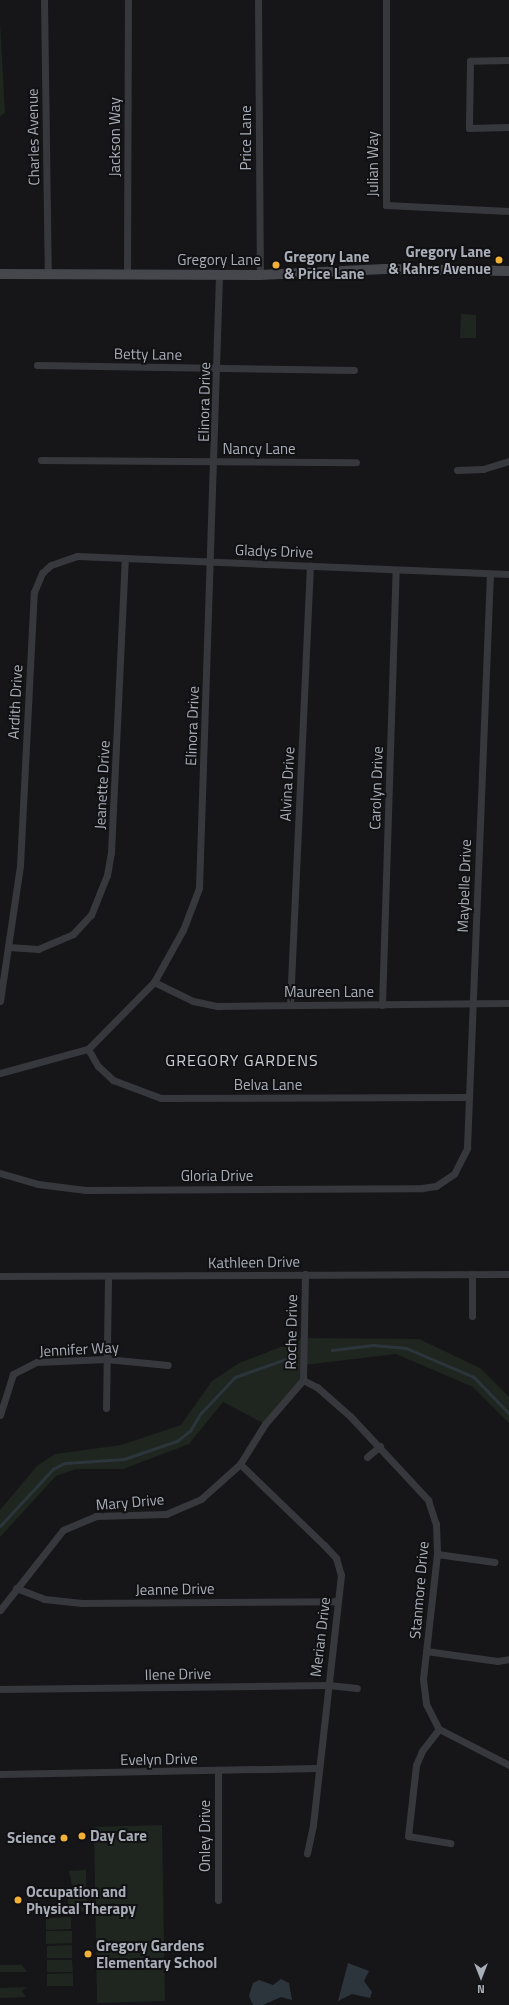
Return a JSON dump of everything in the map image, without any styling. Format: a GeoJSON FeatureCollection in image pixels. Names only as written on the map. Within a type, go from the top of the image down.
{"type":"FeatureCollection","features":[{"type":"Feature","properties":{"kind":"main road","name":"Gregory Lane"},"geometry":{"type":"LineString","coordinates":[[0,274],[48,273],[260,276],[385,269],[509,271]]}},
{"type":"Feature","properties":{"kind":"street","name":"Charles Avenue"},"geometry":{"type":"LineString","coordinates":[[44,0],[48,273]]}},
{"type":"Feature","properties":{"kind":"street","name":"Jackson Way"},"geometry":{"type":"LineString","coordinates":[[127,274],[128,0]]}},
{"type":"Feature","properties":{"kind":"street","name":"Price Lane"},"geometry":{"type":"LineString","coordinates":[[258,0],[260,276]]}},
{"type":"Feature","properties":{"kind":"street","name":"Julian Way"},"geometry":{"type":"LineString","coordinates":[[386,0],[386,205],[509,211]]}},
{"type":"Feature","properties":{"kind":"street"},"geometry":{"type":"LineString","coordinates":[[509,60],[470,61],[469,128],[509,127]]}},
{"type":"Feature","properties":{"kind":"street","name":"Elinora Drive"},"geometry":{"type":"LineString","coordinates":[[88,1049],[154,982],[183,930],[199,888],[216,461],[220,275]]}},
{"type":"Feature","properties":{"kind":"street","name":"Betty Lane"},"geometry":{"type":"LineString","coordinates":[[37,365],[354,370]]}},
{"type":"Feature","properties":{"kind":"street","name":"Nancy Lane"},"geometry":{"type":"LineString","coordinates":[[41,460],[356,462]]}},
{"type":"Feature","properties":{"kind":"street"},"geometry":{"type":"LineString","coordinates":[[457,470],[483,469],[509,461]]}},
{"type":"Feature","properties":{"kind":"street","name":"Gladys Drive"},"geometry":{"type":"LineString","coordinates":[[42,573],[64,558],[125,558],[310,565],[396,571],[509,574]]}},
{"type":"Feature","properties":{"kind":"street","name":"Jeanette Drive"},"geometry":{"type":"LineString","coordinates":[[8,947],[38,949],[73,934],[91,915],[107,875],[112,852],[125,558]]}},
{"type":"Feature","properties":{"kind":"street","name":"Alvina Drive"},"geometry":{"type":"LineString","coordinates":[[290,1005],[310,565]]}},
{"type":"Feature","properties":{"kind":"street","name":"Carolyn Drive"},"geometry":{"type":"LineString","coordinates":[[382,1005],[396,571]]}},
{"type":"Feature","properties":{"kind":"street","name":"Ardith Drive"},"geometry":{"type":"LineString","coordinates":[[0,1001],[20,865],[34,592],[42,573]]}},
{"type":"Feature","properties":{"kind":"street","name":"Maybelle Drive"},"geometry":{"type":"LineString","coordinates":[[436,1186],[450,1178],[463,1162],[467,1148],[490,574]]}},
{"type":"Feature","properties":{"kind":"street","name":"Maureen Lane"},"geometry":{"type":"LineString","coordinates":[[154,982],[206,1005],[472,1005],[509,1003]]}},
{"type":"Feature","properties":{"kind":"street"},"geometry":{"type":"LineString","coordinates":[[0,1073],[88,1049]]}},
{"type":"Feature","properties":{"kind":"street","name":"Belva Lane"},"geometry":{"type":"LineString","coordinates":[[88,1049],[98,1066],[113,1080],[161,1098],[468,1097]]}},
{"type":"Feature","properties":{"kind":"street","name":"Gloria Drive"},"geometry":{"type":"LineString","coordinates":[[0,1173],[38,1184],[86,1190],[436,1186]]}},
{"type":"Feature","properties":{"kind":"street","name":"Kathleen Drive"},"geometry":{"type":"LineString","coordinates":[[0,1276],[108,1278],[305,1274],[509,1274]]}},
{"type":"Feature","properties":{"kind":"street","name":"Roche Drive"},"geometry":{"type":"LineString","coordinates":[[240,1464],[265,1424],[303,1380],[305,1274]]}},
{"type":"Feature","properties":{"kind":"street"},"geometry":{"type":"LineString","coordinates":[[472,1274],[472,1316]]}},
{"type":"Feature","properties":{"kind":"street"},"geometry":{"type":"LineString","coordinates":[[106,1408],[108,1278]]}},
{"type":"Feature","properties":{"kind":"street","name":"Jennifer Way"},"geometry":{"type":"LineString","coordinates":[[0,1415],[13,1374],[37,1362],[106,1359],[168,1365]]}},
{"type":"Feature","properties":{"kind":"street","name":"Stanmore Drive"},"geometry":{"type":"LineString","coordinates":[[303,1380],[317,1387],[380,1446],[428,1500],[436,1524],[437,1554],[426,1651],[426,1704],[439,1729]]}},
{"type":"Feature","properties":{"kind":"street"},"geometry":{"type":"LineString","coordinates":[[367,1457],[380,1446]]}},
{"type":"Feature","properties":{"kind":"street","name":"Mary Drive"},"geometry":{"type":"LineString","coordinates":[[0,1610],[63,1530],[96,1516],[166,1514],[201,1499],[240,1464]]}},
{"type":"Feature","properties":{"kind":"street","name":"Merian Drive"},"geometry":{"type":"LineString","coordinates":[[240,1464],[336,1558],[341,1575],[307,1853]]}},
{"type":"Feature","properties":{"kind":"street"},"geometry":{"type":"LineString","coordinates":[[437,1554],[494,1562]]}},
{"type":"Feature","properties":{"kind":"street","name":"Jeanne Drive"},"geometry":{"type":"LineString","coordinates":[[16,1588],[44,1599],[82,1603],[337,1601]]}},
{"type":"Feature","properties":{"kind":"street"},"geometry":{"type":"LineString","coordinates":[[426,1651],[497,1661],[509,1659]]}},
{"type":"Feature","properties":{"kind":"street","name":"Ilene Drive"},"geometry":{"type":"LineString","coordinates":[[0,1688],[328,1685],[357,1688]]}},
{"type":"Feature","properties":{"kind":"street"},"geometry":{"type":"LineString","coordinates":[[450,1843],[408,1836],[416,1765],[422,1750],[439,1729],[509,1765]]}},
{"type":"Feature","properties":{"kind":"street","name":"Evelyn Drive"},"geometry":{"type":"LineString","coordinates":[[0,1774],[318,1768]]}},
{"type":"Feature","properties":{"kind":"street","name":"Onley Drive"},"geometry":{"type":"LineString","coordinates":[[218,1771],[218,1900]]}},
{"type":"Feature","properties":{"kind":"shaded area"},"geometry":{"type":"Polygon","coordinates":[[[0,22],[5,113],[0,116],[0,22]]]}},
{"type":"Feature","properties":{"kind":"shaded area"},"geometry":{"type":"Polygon","coordinates":[[[461,314],[476,315],[476,338],[460,338],[461,314]]]}},
{"type":"Feature","properties":{"kind":"shaded area"},"geometry":{"type":"Polygon","coordinates":[[[304,1338],[419,1339],[480,1368],[509,1397],[509,1423],[473,1387],[396,1354],[304,1365],[303,1380],[265,1424],[223,1402],[189,1444],[123,1469],[76,1469],[56,1476],[0,1537],[0,1510],[37,1466],[55,1454],[121,1445],[181,1425],[212,1381],[239,1363],[304,1338]]]}},
{"type":"Feature","properties":{"kind":"shaded area"},"geometry":{"type":"Polygon","coordinates":[[[162,1825],[165,2001],[97,2003],[94,1827],[162,1825]]]}},
{"type":"Feature","properties":{"kind":"shaded area"},"geometry":{"type":"Polygon","coordinates":[[[86,1870],[87,1911],[68,1912],[68,1896],[74,1895],[69,1871],[86,1870]]]}},
{"type":"Feature","properties":{"kind":"shaded area"},"geometry":{"type":"Polygon","coordinates":[[[71,1917],[71,1929],[46,1930],[46,1918],[71,1917]]]}},
{"type":"Feature","properties":{"kind":"shaded area"},"geometry":{"type":"Polygon","coordinates":[[[46,1931],[72,1931],[72,1943],[46,1944],[46,1931]]]}},
{"type":"Feature","properties":{"kind":"shaded area"},"geometry":{"type":"Polygon","coordinates":[[[72,1945],[72,1958],[47,1958],[47,1946],[72,1945]]]}},
{"type":"Feature","properties":{"kind":"shaded area"},"geometry":{"type":"Polygon","coordinates":[[[47,1960],[72,1960],[73,1972],[47,1972],[47,1960]]]}},
{"type":"Feature","properties":{"kind":"shaded area"},"geometry":{"type":"Polygon","coordinates":[[[348,1963],[369,1971],[364,1981],[372,1992],[370,1998],[352,1994],[338,2001],[348,1963]]]}},
{"type":"Feature","properties":{"kind":"shaded area"},"geometry":{"type":"Polygon","coordinates":[[[0,1965],[22,1965],[27,1972],[0,1972],[0,1965]]]}},
{"type":"Feature","properties":{"kind":"shaded area"},"geometry":{"type":"Polygon","coordinates":[[[73,1973],[73,1986],[47,1986],[47,1974],[73,1973]]]}},
{"type":"Feature","properties":{"kind":"shaded area"},"geometry":{"type":"Polygon","coordinates":[[[281,1979],[289,1983],[292,2000],[281,1997],[263,2005],[253,2005],[249,1996],[253,1983],[259,1980],[273,1985],[281,1979]]]}},
{"type":"Feature","properties":{"kind":"shaded area"},"geometry":{"type":"Polygon","coordinates":[[[27,1987],[22,1991],[26,1997],[0,1998],[0,1988],[27,1987]]]}},
{"type":"Feature","properties":{"kind":"waterway"},"geometry":{"type":"LineString","coordinates":[[332,1350],[373,1345],[406,1348],[474,1377],[509,1413]]}},
{"type":"Feature","properties":{"kind":"waterway"},"geometry":{"type":"LineString","coordinates":[[0,1526],[53,1469],[65,1463],[124,1459],[177,1441],[190,1431],[201,1413],[235,1377],[289,1358]]}},
{"type":"Feature","properties":{"kind":"place","name":"Gregory Lane & Kahrs Avenue"},"geometry":{"type":"Point","coordinates":[499,260]}},
{"type":"Feature","properties":{"kind":"place","name":"Gregory Lane & Price Lane"},"geometry":{"type":"Point","coordinates":[276,265]}},
{"type":"Feature","properties":{"kind":"place","name":"Day Care"},"geometry":{"type":"Point","coordinates":[82,1836]}},
{"type":"Feature","properties":{"kind":"place","name":"Science"},"geometry":{"type":"Point","coordinates":[64,1838]}},
{"type":"Feature","properties":{"kind":"place","name":"Occupation and Physical Therapy"},"geometry":{"type":"Point","coordinates":[18,1900]}},
{"type":"Feature","properties":{"kind":"place","name":"Gregory Gardens Elementary School"},"geometry":{"type":"Point","coordinates":[88,1954]}},
{"type":"Feature","properties":{"kind":"district","name":"GREGORY GARDENS"},"geometry":{"type":"Point","coordinates":[242,1060]}}]}
